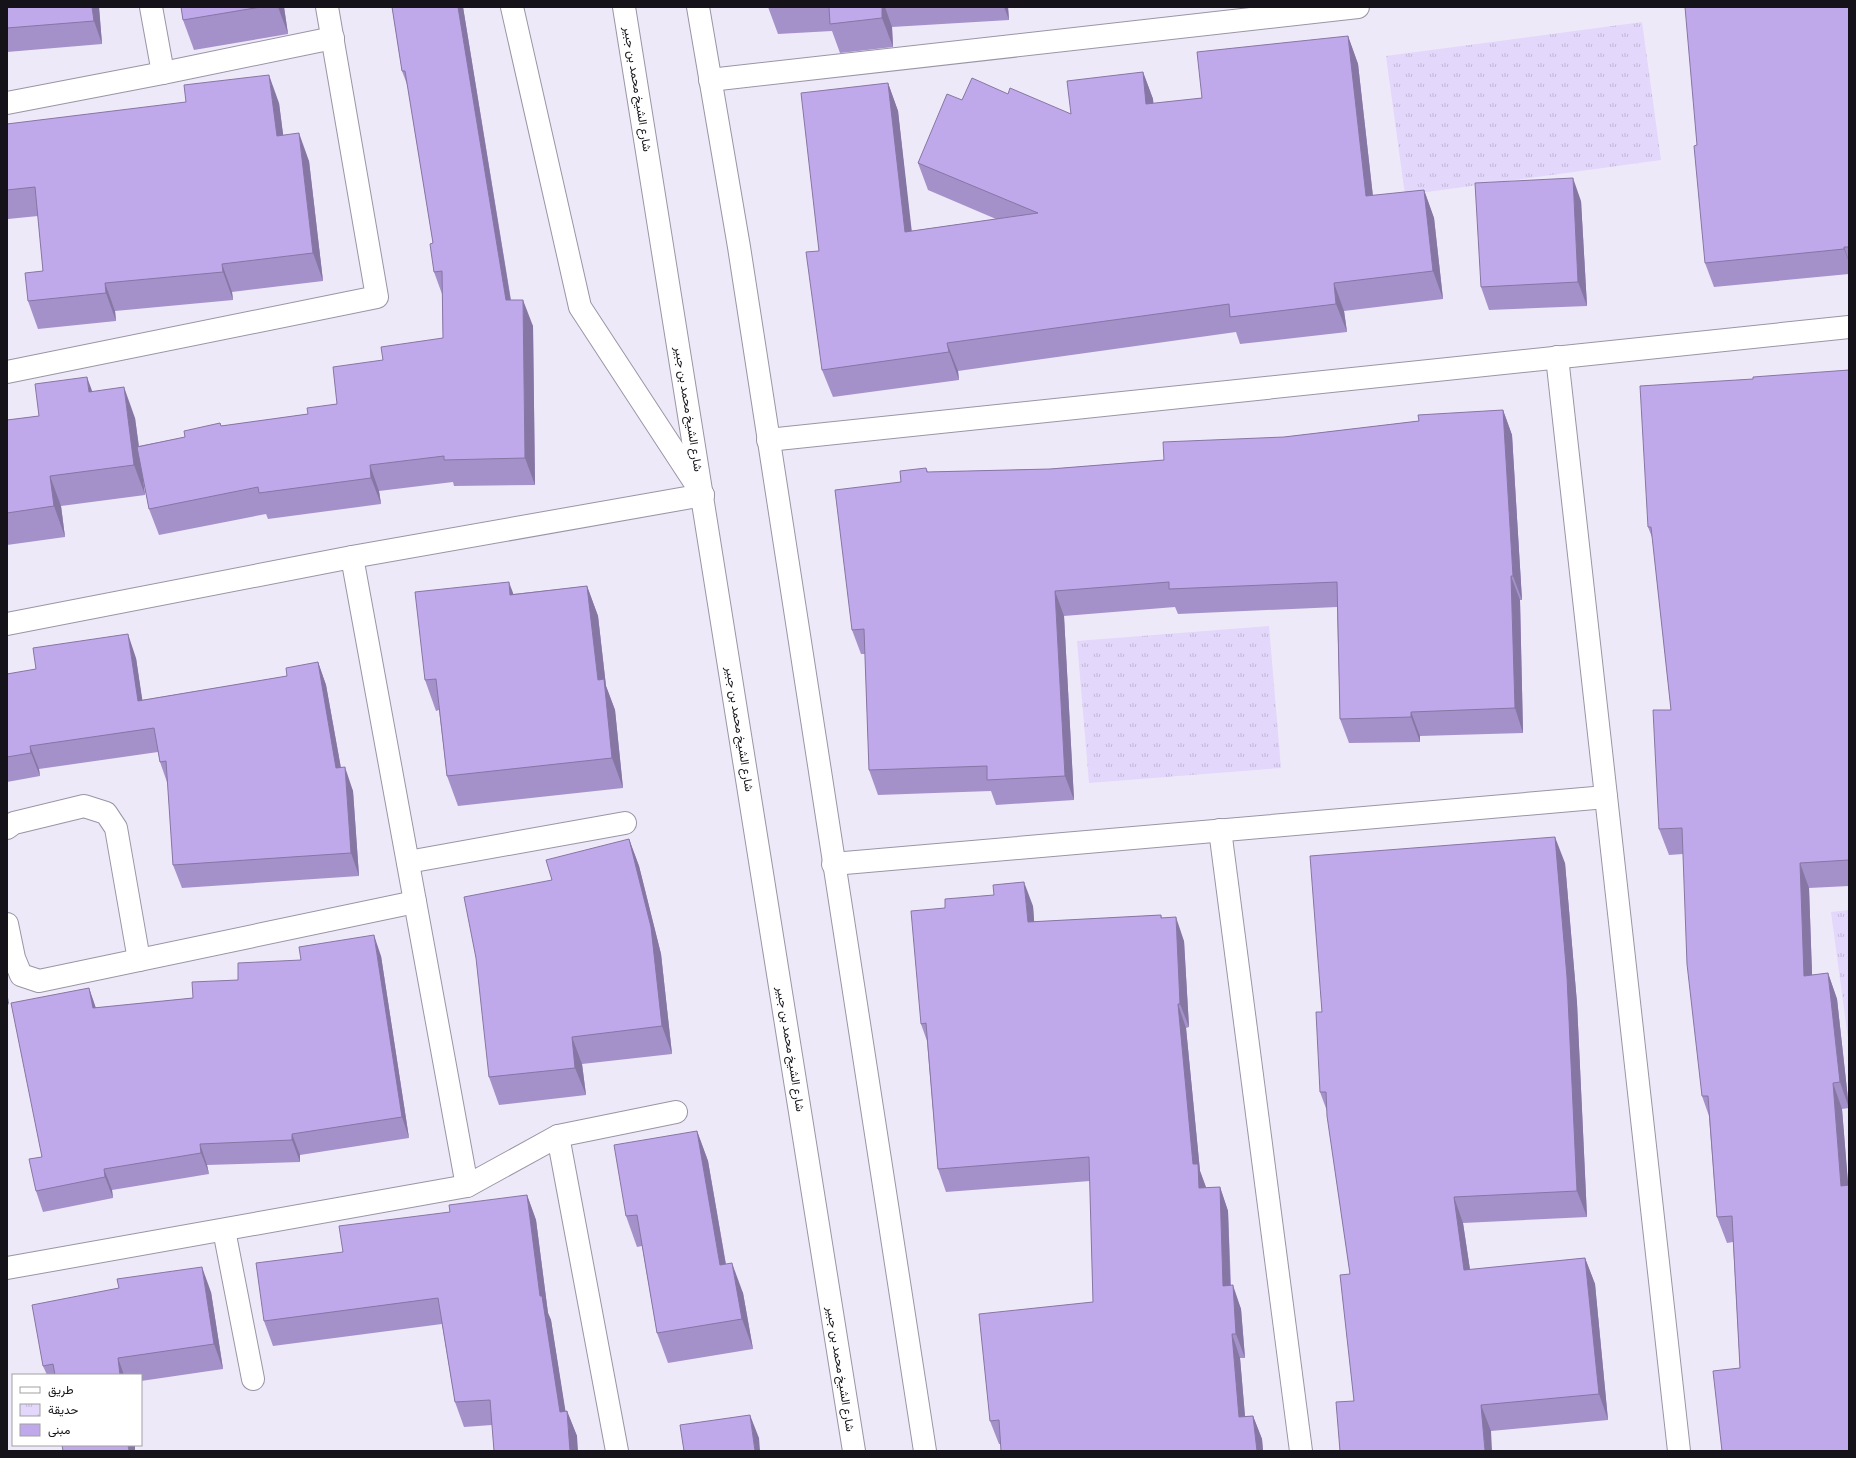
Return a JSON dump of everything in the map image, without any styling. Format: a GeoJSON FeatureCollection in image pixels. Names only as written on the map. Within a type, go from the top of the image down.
{"type":"FeatureCollection","features":[{"type":"Feature","properties":{"kind":"street"},"geometry":{"type":"LineString","coordinates":[[151,7],[163,73]]}},
{"type":"Feature","properties":{"kind":"street"},"geometry":{"type":"LineString","coordinates":[[7,372],[376,296],[327,7]]}},
{"type":"Feature","properties":{"kind":"street"},"geometry":{"type":"LineString","coordinates":[[7,624],[352,557],[703,495],[580,307],[512,7]]}},
{"type":"Feature","properties":{"kind":"street","name":"شارع الشيخ محمد بن جبير"},"geometry":{"type":"LineString","coordinates":[[624,7],[703,495],[854,1451]]}},
{"type":"Feature","properties":{"kind":"street"},"geometry":{"type":"LineString","coordinates":[[698,7],[739,248],[833,864],[925,1451]]}},
{"type":"Feature","properties":{"kind":"street"},"geometry":{"type":"LineString","coordinates":[[710,80],[1358,7]]}},
{"type":"Feature","properties":{"kind":"street"},"geometry":{"type":"LineString","coordinates":[[7,103],[333,38]]}},
{"type":"Feature","properties":{"kind":"street"},"geometry":{"type":"LineString","coordinates":[[768,440],[1849,327]]}},
{"type":"Feature","properties":{"kind":"street"},"geometry":{"type":"LineString","coordinates":[[1557,357],[1679,1451]]}},
{"type":"Feature","properties":{"kind":"street"},"geometry":{"type":"LineString","coordinates":[[352,557],[467,1186]]}},
{"type":"Feature","properties":{"kind":"street"},"geometry":{"type":"LineString","coordinates":[[833,864],[1606,797]]}},
{"type":"Feature","properties":{"kind":"street"},"geometry":{"type":"LineString","coordinates":[[7,828],[14,823],[84,806],[106,813],[116,828],[139,960]]}},
{"type":"Feature","properties":{"kind":"street"},"geometry":{"type":"LineString","coordinates":[[408,862],[625,823]]}},
{"type":"Feature","properties":{"kind":"street"},"geometry":{"type":"LineString","coordinates":[[1220,830],[1301,1451]]}},
{"type":"Feature","properties":{"kind":"street"},"geometry":{"type":"LineString","coordinates":[[7,924],[14,958],[21,975],[39,981],[415,902]]}},
{"type":"Feature","properties":{"kind":"street"},"geometry":{"type":"LineString","coordinates":[[7,1268],[467,1186],[558,1136],[676,1112]]}},
{"type":"Feature","properties":{"kind":"street"},"geometry":{"type":"LineString","coordinates":[[558,1136],[617,1451]]}},
{"type":"Feature","properties":{"kind":"street"},"geometry":{"type":"LineString","coordinates":[[224,1230],[253,1379]]}},
{"type":"Feature","properties":{"kind":"green space"},"geometry":{"type":"Polygon","coordinates":[[[1642,22],[1661,160],[1405,195],[1386,56],[1642,22]]]}},
{"type":"Feature","properties":{"kind":"green space"},"geometry":{"type":"Polygon","coordinates":[[[1269,626],[1281,768],[1089,783],[1077,641],[1269,626]]]}},
{"type":"Feature","properties":{"kind":"green space"},"geometry":{"type":"Polygon","coordinates":[[[1849,910],[1849,1046],[1831,912],[1849,910]]]}},
{"type":"Feature","properties":{"kind":"building"},"geometry":{"type":"Polygon","coordinates":[[[7,7],[92,7],[94,21],[7,28],[7,7]]]}},
{"type":"Feature","properties":{"kind":"building"},"geometry":{"type":"Polygon","coordinates":[[[181,7],[261,7],[183,20],[181,7]]]}},
{"type":"Feature","properties":{"kind":"building"},"geometry":{"type":"Polygon","coordinates":[[[392,7],[458,7],[506,300],[523,300],[525,458],[444,460],[444,456],[370,465],[371,478],[259,493],[258,487],[149,509],[137,447],[185,437],[184,431],[220,423],[221,426],[308,414],[307,408],[337,404],[333,367],[383,360],[381,347],[443,338],[442,271],[434,272],[430,244],[433,243],[405,71],[402,71],[392,7]]]}},
{"type":"Feature","properties":{"kind":"building"},"geometry":{"type":"Polygon","coordinates":[[[829,7],[882,7],[882,18],[830,24],[829,7]]]}},
{"type":"Feature","properties":{"kind":"building"},"geometry":{"type":"Polygon","coordinates":[[[1685,7],[1849,7],[1849,247],[1844,247],[1844,249],[1705,263],[1694,146],[1697,145],[1685,7]]]}},
{"type":"Feature","properties":{"kind":"building"},"geometry":{"type":"Polygon","coordinates":[[[1348,36],[1366,196],[1424,190],[1433,271],[1334,283],[1336,304],[1230,317],[1229,304],[947,343],[949,352],[822,370],[806,252],[819,251],[801,93],[888,83],[905,232],[1038,213],[918,163],[947,94],[962,100],[972,78],[1008,94],[1010,88],[1071,114],[1067,81],[1143,72],[1146,104],[1202,98],[1197,52],[1348,36]]]}},
{"type":"Feature","properties":{"kind":"building"},"geometry":{"type":"Polygon","coordinates":[[[269,75],[277,136],[299,133],[313,253],[222,264],[223,272],[105,283],[106,293],[28,301],[25,273],[43,271],[35,187],[7,190],[7,124],[186,102],[184,85],[269,75]]]}},
{"type":"Feature","properties":{"kind":"building"},"geometry":{"type":"Polygon","coordinates":[[[1573,178],[1578,282],[1481,287],[1475,183],[1573,178]]]}},
{"type":"Feature","properties":{"kind":"building"},"geometry":{"type":"Polygon","coordinates":[[[1849,370],[1849,860],[1800,863],[1804,976],[1828,973],[1840,1082],[1833,1083],[1841,1186],[1849,1185],[1849,1451],[1722,1451],[1713,1371],[1740,1368],[1732,1216],[1717,1217],[1708,1096],[1702,1096],[1687,964],[1682,828],[1659,829],[1653,710],[1671,710],[1651,527],[1648,527],[1640,386],[1753,379],[1753,377],[1849,370]]]}},
{"type":"Feature","properties":{"kind":"building"},"geometry":{"type":"Polygon","coordinates":[[[87,377],[89,392],[124,387],[134,465],[50,476],[54,506],[7,513],[7,420],[39,416],[35,384],[87,377]]]}},
{"type":"Feature","properties":{"kind":"building"},"geometry":{"type":"Polygon","coordinates":[[[1503,410],[1513,576],[1511,576],[1515,708],[1411,712],[1411,717],[1340,719],[1337,582],[1169,589],[1169,582],[1055,591],[1065,776],[987,780],[987,766],[869,770],[864,629],[852,630],[835,490],[901,482],[900,471],[926,468],[927,472],[1050,469],[1164,460],[1163,442],[1284,437],[1419,421],[1418,415],[1503,410]]]}},
{"type":"Feature","properties":{"kind":"building"},"geometry":{"type":"Polygon","coordinates":[[[509,582],[510,595],[587,586],[598,680],[604,679],[612,758],[447,776],[436,679],[425,680],[415,592],[509,582]]]}},
{"type":"Feature","properties":{"kind":"building"},"geometry":{"type":"Polygon","coordinates":[[[128,634],[138,701],[287,676],[286,668],[318,662],[336,768],[345,767],[351,853],[173,865],[166,761],[160,762],[154,728],[30,746],[31,753],[7,757],[7,674],[36,669],[33,648],[128,634]]]}},
{"type":"Feature","properties":{"kind":"building"},"geometry":{"type":"Polygon","coordinates":[[[1555,837],[1567,977],[1577,1191],[1454,1197],[1464,1270],[1585,1258],[1599,1394],[1481,1405],[1485,1451],[1340,1451],[1336,1402],[1354,1401],[1340,1275],[1350,1274],[1327,1116],[1326,1092],[1320,1092],[1316,1012],[1322,1012],[1310,856],[1555,837]]]}},
{"type":"Feature","properties":{"kind":"building"},"geometry":{"type":"Polygon","coordinates":[[[629,839],[651,927],[662,1026],[572,1037],[575,1068],[489,1077],[476,958],[464,897],[552,880],[546,860],[629,839]]]}},
{"type":"Feature","properties":{"kind":"building"},"geometry":{"type":"Polygon","coordinates":[[[1024,882],[1028,922],[1161,915],[1161,918],[1176,917],[1180,1004],[1178,1004],[1193,1164],[1198,1164],[1199,1188],[1220,1187],[1223,1286],[1233,1285],[1236,1334],[1232,1334],[1239,1417],[1253,1416],[1257,1451],[1001,1451],[999,1420],[990,1421],[979,1314],[1093,1302],[1089,1157],[938,1169],[926,1023],[921,1024],[911,911],[945,908],[945,899],[994,895],[993,885],[1024,882]]]}},
{"type":"Feature","properties":{"kind":"building"},"geometry":{"type":"Polygon","coordinates":[[[374,935],[402,1117],[292,1134],[292,1140],[200,1144],[201,1153],[104,1169],[105,1177],[36,1191],[29,1159],[42,1157],[11,1003],[89,988],[93,1008],[193,998],[192,982],[238,980],[238,963],[301,960],[299,947],[374,935]]]}},
{"type":"Feature","properties":{"kind":"building"},"geometry":{"type":"Polygon","coordinates":[[[697,1131],[720,1265],[732,1263],[742,1319],[657,1333],[637,1215],[626,1216],[614,1145],[697,1131]]]}},
{"type":"Feature","properties":{"kind":"building"},"geometry":{"type":"Polygon","coordinates":[[[527,1195],[540,1296],[542,1296],[560,1412],[567,1411],[570,1451],[494,1451],[490,1400],[455,1402],[438,1298],[264,1321],[256,1263],[343,1252],[339,1226],[450,1212],[449,1205],[527,1195]]]}},
{"type":"Feature","properties":{"kind":"building"},"geometry":{"type":"Polygon","coordinates":[[[202,1267],[214,1344],[118,1358],[120,1374],[55,1374],[53,1364],[43,1366],[32,1305],[119,1288],[117,1279],[202,1267]]]}},
{"type":"Feature","properties":{"kind":"building"},"geometry":{"type":"Polygon","coordinates":[[[750,1415],[755,1451],[684,1451],[680,1425],[750,1415]]]}},
{"type":"Feature","properties":{"kind":"building"},"geometry":{"type":"Polygon","coordinates":[[[62,1446],[128,1446],[129,1451],[63,1451],[62,1446]]]}}]}
